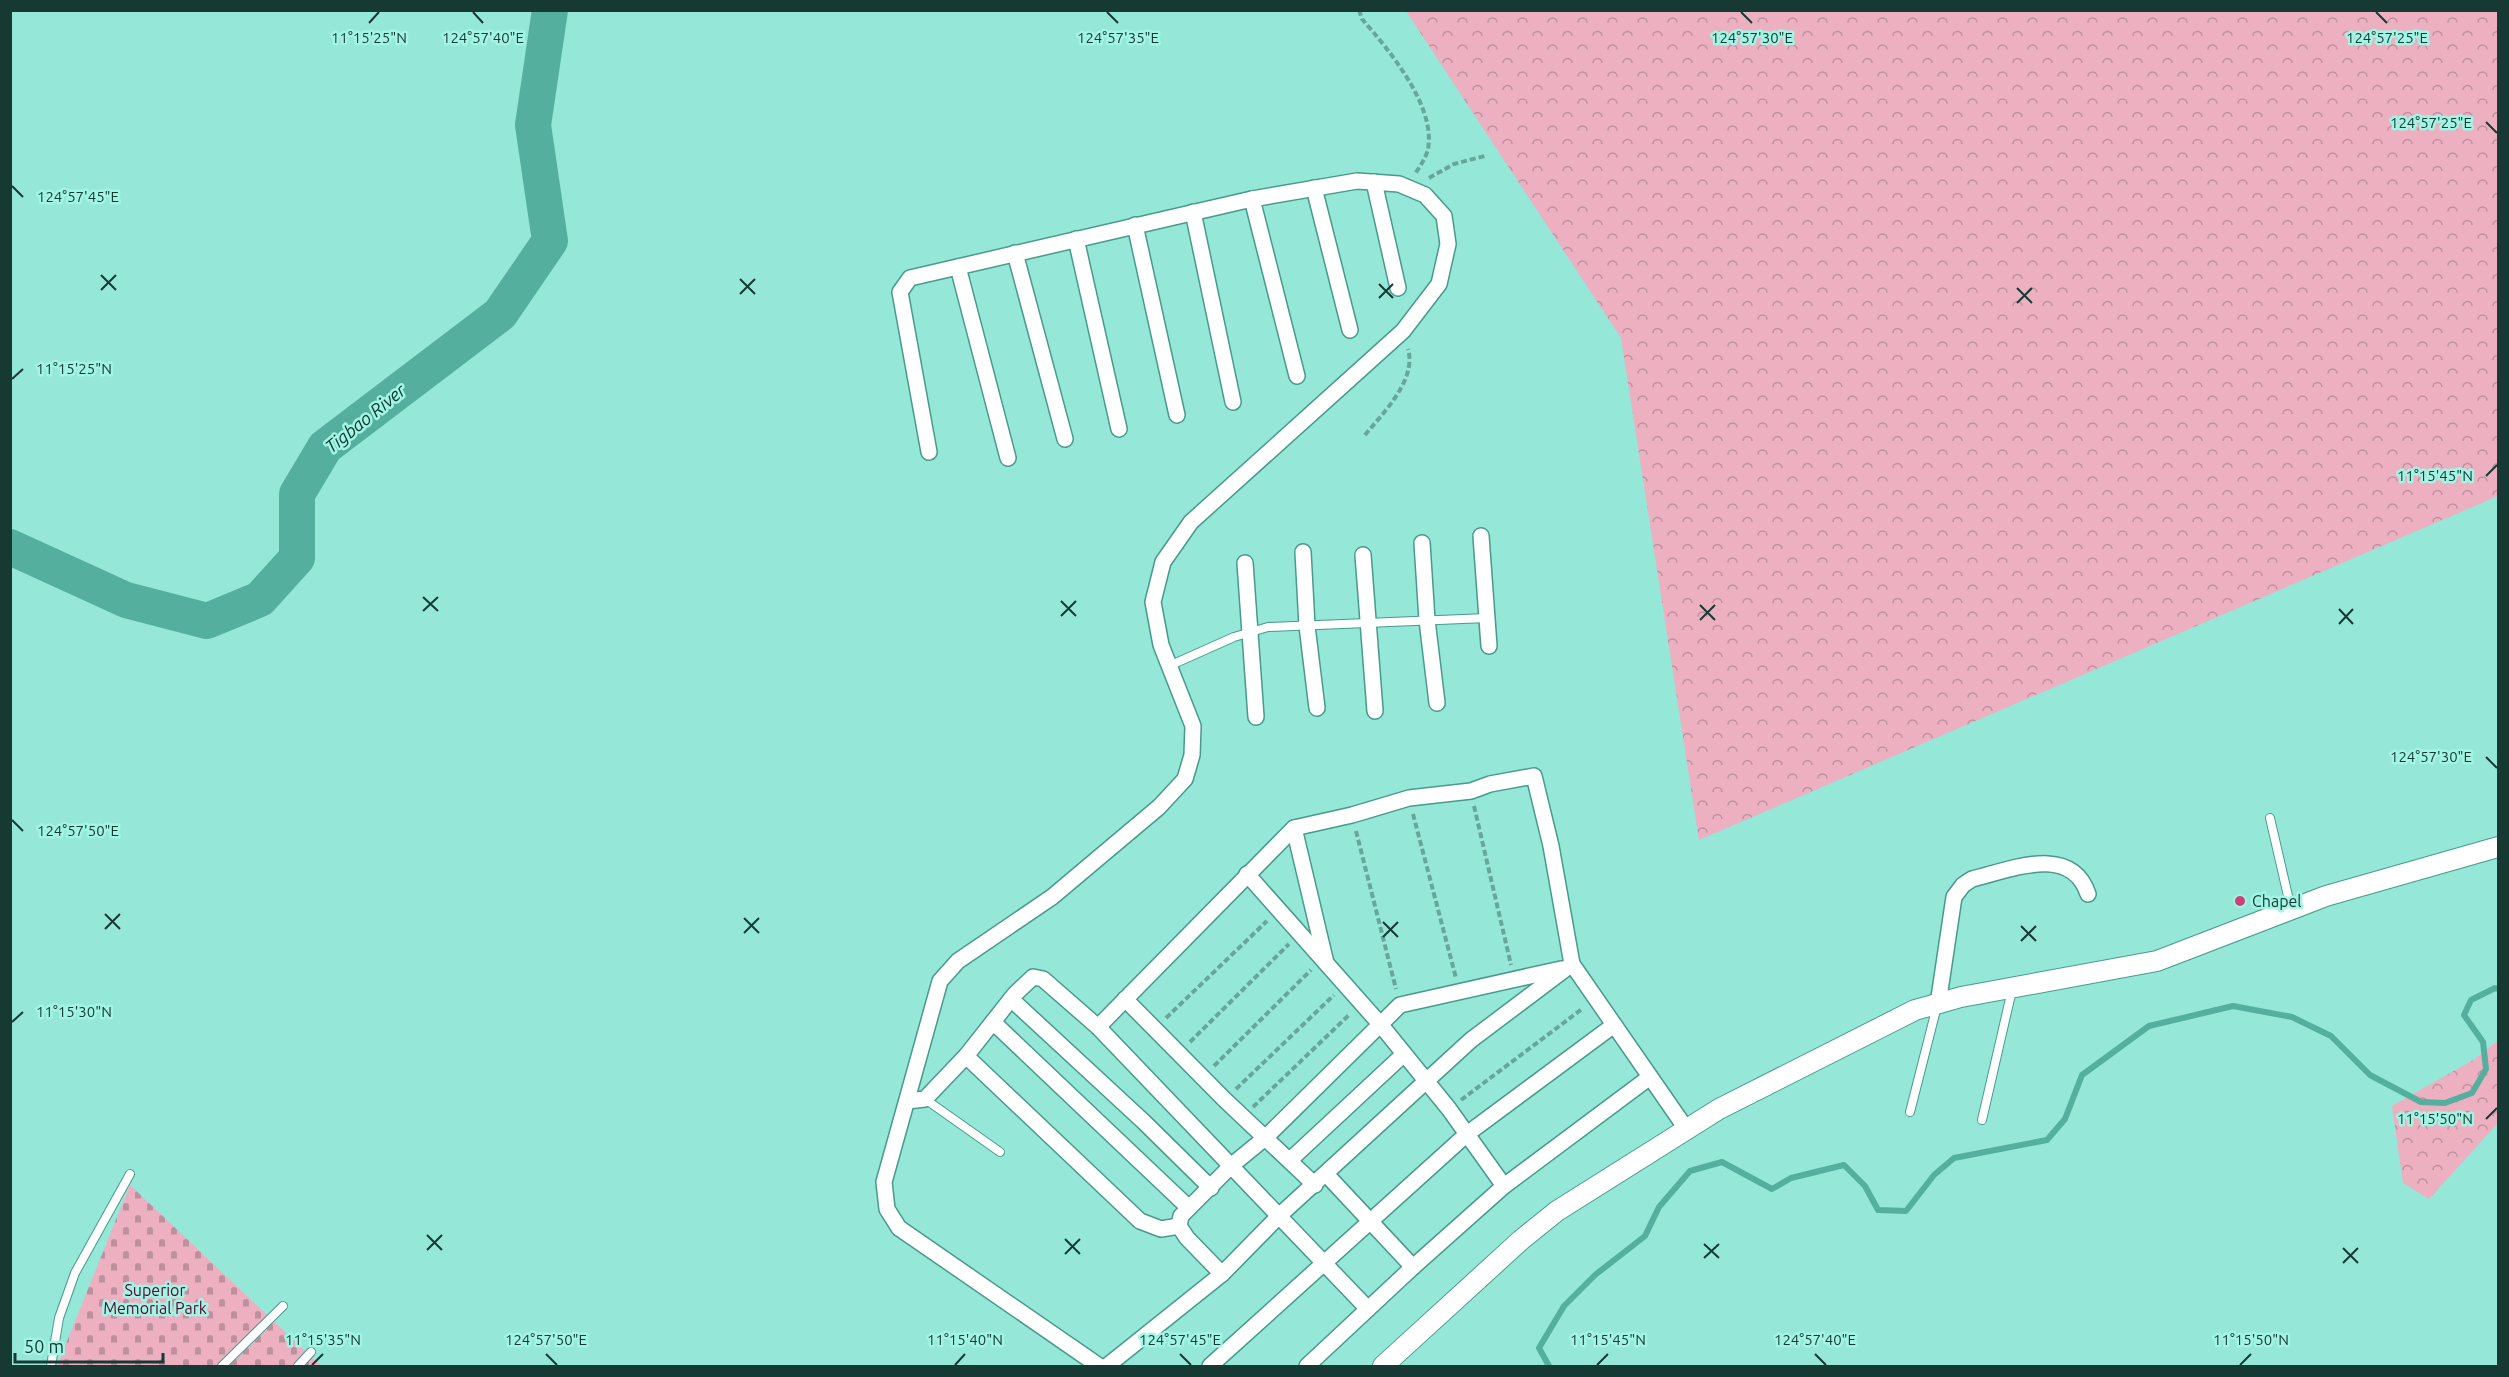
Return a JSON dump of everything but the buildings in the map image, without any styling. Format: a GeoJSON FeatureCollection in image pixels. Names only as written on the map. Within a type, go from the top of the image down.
{"type":"FeatureCollection","features":[{"type":"Feature","properties":{"kind":"street"},"geometry":{"type":"LineString","coordinates":[[929,452],[900,292],[910,278],[1252,198],[1357,181],[1408,188],[1425,195],[1444,216],[1448,244],[1439,284],[1403,330],[1191,522],[1163,562],[1153,602],[1161,645],[1193,726],[1192,755],[1185,779],[1159,807],[1052,897],[958,961],[940,981],[884,1182],[887,1209],[899,1228],[1099,1366]]}},
{"type":"Feature","properties":{"kind":"street"},"geometry":{"type":"LineString","coordinates":[[1374,182],[1398,288]]}},
{"type":"Feature","properties":{"kind":"street"},"geometry":{"type":"LineString","coordinates":[[1314,188],[1350,330]]}},
{"type":"Feature","properties":{"kind":"street"},"geometry":{"type":"LineString","coordinates":[[1252,198],[1297,376]]}},
{"type":"Feature","properties":{"kind":"street"},"geometry":{"type":"LineString","coordinates":[[1193,212],[1233,402]]}},
{"type":"Feature","properties":{"kind":"street"},"geometry":{"type":"LineString","coordinates":[[1136,225],[1177,415]]}},
{"type":"Feature","properties":{"kind":"street"},"geometry":{"type":"LineString","coordinates":[[1076,239],[1119,429]]}},
{"type":"Feature","properties":{"kind":"street"},"geometry":{"type":"LineString","coordinates":[[1015,253],[1065,439]]}},
{"type":"Feature","properties":{"kind":"street"},"geometry":{"type":"LineString","coordinates":[[958,267],[1008,458]]}},
{"type":"Feature","properties":{"kind":"street"},"geometry":{"type":"LineString","coordinates":[[1481,536],[1489,646]]}},
{"type":"Feature","properties":{"kind":"street"},"geometry":{"type":"LineString","coordinates":[[1422,543],[1427,620],[1437,703]]}},
{"type":"Feature","properties":{"kind":"street"},"geometry":{"type":"LineString","coordinates":[[1303,552],[1307,626],[1317,708]]}},
{"type":"Feature","properties":{"kind":"street"},"geometry":{"type":"LineString","coordinates":[[1363,555],[1375,711]]}},
{"type":"Feature","properties":{"kind":"street"},"geometry":{"type":"LineString","coordinates":[[1245,563],[1256,717]]}},
{"type":"Feature","properties":{"kind":"street"},"geometry":{"type":"LineString","coordinates":[[1098,1027],[1246,874],[1294,828],[1352,816],[1409,798],[1471,791],[1490,784],[1534,776],[1551,846],[1570,966],[1596,998],[1687,1130]]}},
{"type":"Feature","properties":{"kind":"street"},"geometry":{"type":"LineString","coordinates":[[1294,828],[1324,963]]}},
{"type":"Feature","properties":{"kind":"street"},"geometry":{"type":"LineString","coordinates":[[1383,1366],[1521,1240],[1557,1211],[1719,1109],[1904,1016],[1938,1004],[2157,961],[2326,896],[2499,847]]}},
{"type":"Feature","properties":{"kind":"street"},"geometry":{"type":"LineString","coordinates":[[1938,1004],[1954,897],[1963,885],[1972,879],[2049,862],[2063,866],[2076,874],[2084,882],[2088,894]]}},
{"type":"Feature","properties":{"kind":"street"},"geometry":{"type":"LineString","coordinates":[[1246,874],[1380,1024],[1449,1109],[1504,1186]]}},
{"type":"Feature","properties":{"kind":"street"},"geometry":{"type":"LineString","coordinates":[[1222,1274],[1187,1238],[1179,1226],[1181,1216],[1232,1165],[1265,1138],[1400,1005],[1570,966]]}},
{"type":"Feature","properties":{"kind":"street"},"geometry":{"type":"LineString","coordinates":[[1107,1366],[1222,1274],[1280,1215],[1471,1040],[1570,966]]}},
{"type":"Feature","properties":{"kind":"street"},"geometry":{"type":"LineString","coordinates":[[907,1101],[925,1099],[966,1056],[1011,999],[1034,977],[1043,979],[1098,1027],[1368,1309]]}},
{"type":"Feature","properties":{"kind":"street"},"geometry":{"type":"LineString","coordinates":[[1011,999],[1144,1122],[1211,1188]]}},
{"type":"Feature","properties":{"kind":"street"},"geometry":{"type":"LineString","coordinates":[[1125,999],[1265,1138],[1369,1221],[1413,1267]]}},
{"type":"Feature","properties":{"kind":"street"},"geometry":{"type":"LineString","coordinates":[[993,1022],[1189,1208]]}},
{"type":"Feature","properties":{"kind":"street"},"geometry":{"type":"LineString","coordinates":[[1210,1366],[1467,1134],[1614,1025]]}},
{"type":"Feature","properties":{"kind":"street"},"geometry":{"type":"LineString","coordinates":[[1290,1160],[1404,1054]]}},
{"type":"Feature","properties":{"kind":"street"},"geometry":{"type":"LineString","coordinates":[[966,1056],[1140,1221],[1161,1229],[1179,1226]]}},
{"type":"Feature","properties":{"kind":"street"},"geometry":{"type":"LineString","coordinates":[[1307,1366],[1504,1186],[1650,1077]]}},
{"type":"Feature","properties":{"kind":"lane"},"geometry":{"type":"LineString","coordinates":[[1169,666],[1268,627],[1486,618]]}},
{"type":"Feature","properties":{"kind":"lane"},"geometry":{"type":"LineString","coordinates":[[2270,818],[2291,909]]}},
{"type":"Feature","properties":{"kind":"lane"},"geometry":{"type":"LineString","coordinates":[[1982,1120],[2013,988]]}},
{"type":"Feature","properties":{"kind":"lane"},"geometry":{"type":"LineString","coordinates":[[1910,1112],[1938,1004]]}},
{"type":"Feature","properties":{"kind":"lane"},"geometry":{"type":"LineString","coordinates":[[925,1099],[1000,1152]]}},
{"type":"Feature","properties":{"kind":"lane"},"geometry":{"type":"LineString","coordinates":[[51,1366],[59,1318],[75,1274],[130,1174]]}},
{"type":"Feature","properties":{"kind":"lane"},"geometry":{"type":"LineString","coordinates":[[222,1366],[283,1306]]}},
{"type":"Feature","properties":{"kind":"lane"},"geometry":{"type":"LineString","coordinates":[[298,1366],[311,1352]]}},
{"type":"Feature","properties":{"kind":"path"},"geometry":{"type":"LineString","coordinates":[[1359,10],[1362,19],[1400,68],[1425,111],[1429,132],[1428,151],[1408,188]]}},
{"type":"Feature","properties":{"kind":"path"},"geometry":{"type":"LineString","coordinates":[[1408,188],[1454,164],[1485,156]]}},
{"type":"Feature","properties":{"kind":"path"},"geometry":{"type":"LineString","coordinates":[[1365,435],[1392,402],[1406,375],[1411,357],[1403,330]]}},
{"type":"Feature","properties":{"kind":"path"},"geometry":{"type":"LineString","coordinates":[[1471,791],[1514,979]]}},
{"type":"Feature","properties":{"kind":"path"},"geometry":{"type":"LineString","coordinates":[[1409,798],[1459,990]]}},
{"type":"Feature","properties":{"kind":"path"},"geometry":{"type":"LineString","coordinates":[[1352,816],[1400,1005]]}},
{"type":"Feature","properties":{"kind":"path"},"geometry":{"type":"LineString","coordinates":[[1155,1028],[1278,910]]}},
{"type":"Feature","properties":{"kind":"path"},"geometry":{"type":"LineString","coordinates":[[1178,1052],[1237,997],[1299,934]]}},
{"type":"Feature","properties":{"kind":"path"},"geometry":{"type":"LineString","coordinates":[[1203,1078],[1324,963]]}},
{"type":"Feature","properties":{"kind":"path"},"geometry":{"type":"LineString","coordinates":[[1225,1100],[1344,985]]}},
{"type":"Feature","properties":{"kind":"path"},"geometry":{"type":"LineString","coordinates":[[1449,1109],[1596,998]]}},
{"type":"Feature","properties":{"kind":"path"},"geometry":{"type":"LineString","coordinates":[[1243,1117],[1361,1004]]}},
{"type":"Feature","properties":{"kind":"green space"},"geometry":{"type":"Polygon","coordinates":[[[1406,11],[2498,11],[2498,496],[1699,840],[1621,338],[1406,11]]]}},
{"type":"Feature","properties":{"kind":"green space"},"geometry":{"type":"Polygon","coordinates":[[[2498,1040],[2498,1123],[2429,1199],[2403,1183],[2392,1106],[2475,1059],[2498,1040]]]}},
{"type":"Feature","properties":{"kind":"green space","name":"Superior Memorial Park"},"geometry":{"type":"Polygon","coordinates":[[[130,1185],[321,1366],[57,1366],[130,1185]]]}},
{"type":"Feature","properties":{"kind":"waterway","name":"Tigbao River"},"geometry":{"type":"LineString","coordinates":[[10,547],[126,600],[207,621],[260,599],[297,558],[297,494],[325,447],[500,314],[550,241],[533,125],[550,10]]}},
{"type":"Feature","properties":{"kind":"waterway"},"geometry":{"type":"LineString","coordinates":[[1549,1366],[1539,1348],[1564,1306],[1595,1275],[1645,1236],[1659,1207],[1690,1171],[1722,1162],[1772,1189],[1791,1178],[1844,1165],[1865,1186],[1878,1210],[1906,1211],[1934,1175],[1954,1158],[2047,1140],[2065,1119],[2082,1075],[2149,1026],[2233,1006],[2292,1017],[2331,1036],[2370,1075],[2421,1102],[2445,1103],[2472,1093],[2486,1069],[2483,1042],[2464,1015],[2471,1000],[2495,988],[2498,989]]}},
{"type":"Feature","properties":{"kind":"place","name":"Chapel"},"geometry":{"type":"Point","coordinates":[2240,901]}}]}
